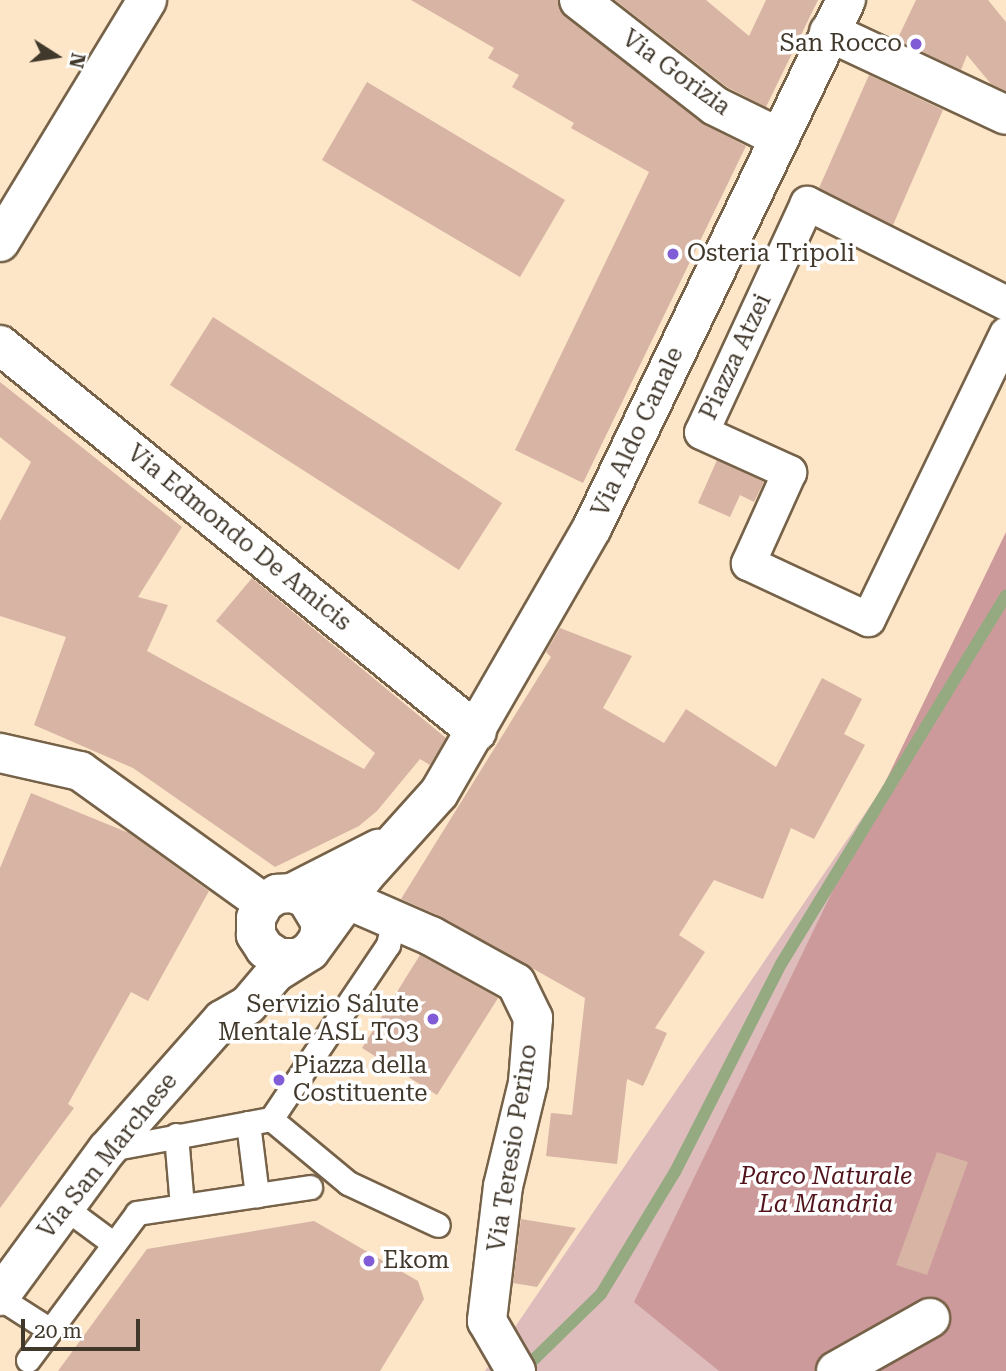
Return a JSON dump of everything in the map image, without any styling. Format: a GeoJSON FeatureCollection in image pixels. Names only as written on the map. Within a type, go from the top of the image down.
{"type":"FeatureCollection","features":[{"type":"Feature","properties":{"kind":"street"},"geometry":{"type":"LineString","coordinates":[[0,243],[147,0]]}},
{"type":"Feature","properties":{"kind":"street","name":"Via Gorizia"},"geometry":{"type":"LineString","coordinates":[[579,0],[715,106],[778,137]]}},
{"type":"Feature","properties":{"kind":"street"},"geometry":{"type":"LineString","coordinates":[[838,16],[1006,115]]}},
{"type":"Feature","properties":{"kind":"street","name":"Via Aldo Canale"},"geometry":{"type":"LineString","coordinates":[[307,948],[393,842],[439,793],[477,732],[592,528],[838,16]]}},
{"type":"Feature","properties":{"kind":"street","name":"Piazza Atzei"},"geometry":{"type":"LineString","coordinates":[[1006,303],[807,203],[701,432],[789,472],[748,563],[868,618],[1006,334]]}},
{"type":"Feature","properties":{"kind":"street","name":"Via Edmondo De Amicis"},"geometry":{"type":"LineString","coordinates":[[0,345],[477,732]]}},
{"type":"Feature","properties":{"kind":"street"},"geometry":{"type":"LineString","coordinates":[[0,753],[80,771],[271,910],[317,909],[321,923],[307,948],[279,958],[265,949],[271,910]]}},
{"type":"Feature","properties":{"kind":"street","name":"Via Aldo Canale"},"geometry":{"type":"LineString","coordinates":[[271,910],[393,842]]}},
{"type":"Feature","properties":{"kind":"street","name":"Via Teresio Perino"},"geometry":{"type":"LineString","coordinates":[[346,899],[394,920],[516,984],[533,1018],[528,1083],[503,1186],[487,1321],[511,1365]]}},
{"type":"Feature","properties":{"kind":"street","name":"Via San Marchese"},"geometry":{"type":"LineString","coordinates":[[222,1020],[228,992],[271,910]]}},
{"type":"Feature","properties":{"kind":"street","name":"Via San Marchese"},"geometry":{"type":"LineString","coordinates":[[0,1297],[107,1150],[222,1020],[248,1004],[275,973],[307,948]]}},
{"type":"Feature","properties":{"kind":"street"},"geometry":{"type":"LineString","coordinates":[[836,1371],[930,1318]]}},
{"type":"Feature","properties":{"kind":"lane"},"geometry":{"type":"LineString","coordinates":[[107,1150],[271,1119],[388,945],[394,920]]}},
{"type":"Feature","properties":{"kind":"lane"},"geometry":{"type":"LineString","coordinates":[[271,1119],[348,1182],[438,1225]]}},
{"type":"Feature","properties":{"kind":"lane"},"geometry":{"type":"LineString","coordinates":[[248,1123],[257,1195]]}},
{"type":"Feature","properties":{"kind":"lane"},"geometry":{"type":"LineString","coordinates":[[176,1135],[181,1206]]}},
{"type":"Feature","properties":{"kind":"lane"},"geometry":{"type":"LineString","coordinates":[[29,1360],[137,1213],[310,1187]]}},
{"type":"Feature","properties":{"kind":"lane"},"geometry":{"type":"LineString","coordinates":[[64,1207],[114,1244]]}},
{"type":"Feature","properties":{"kind":"lane"},"geometry":{"type":"LineString","coordinates":[[0,1297],[50,1330]]}},
{"type":"Feature","properties":{"kind":"green space","name":"Parco Naturale La Mandria"},"geometry":{"type":"Polygon","coordinates":[[[1006,532],[1006,1371],[719,1371],[634,1302],[1006,532]]]}},
{"type":"Feature","properties":{"kind":"green space","name":"Parco Naturale La Mandria"},"geometry":{"type":"Polygon","coordinates":[[[971,658],[1006,1371],[485,1371],[971,658]]]}},
{"type":"Feature","properties":{"kind":"building"},"geometry":{"type":"Polygon","coordinates":[[[411,0],[558,0],[566,17],[702,123],[746,146],[583,483],[515,450],[649,172],[571,128],[574,123],[512,87],[519,75],[488,58],[494,48],[411,0]]]}},
{"type":"Feature","properties":{"kind":"building"},"geometry":{"type":"Polygon","coordinates":[[[615,0],[706,0],[749,36],[766,0],[818,0],[766,107],[727,87],[615,0]]]}},
{"type":"Feature","properties":{"kind":"building"},"geometry":{"type":"Polygon","coordinates":[[[916,0],[988,0],[1006,22],[1006,91],[991,84],[967,55],[961,70],[897,40],[916,0]]]}},
{"type":"Feature","properties":{"kind":"building"},"geometry":{"type":"Polygon","coordinates":[[[869,75],[943,110],[893,225],[819,188],[869,75]]]}},
{"type":"Feature","properties":{"kind":"building"},"geometry":{"type":"Polygon","coordinates":[[[367,82],[565,200],[520,277],[322,160],[367,82]]]}},
{"type":"Feature","properties":{"kind":"building"},"geometry":{"type":"Polygon","coordinates":[[[213,317],[502,503],[459,570],[170,385],[213,317]]]}},
{"type":"Feature","properties":{"kind":"building"},"geometry":{"type":"Polygon","coordinates":[[[0,382],[182,527],[138,597],[168,605],[147,651],[364,769],[375,753],[216,621],[252,578],[446,738],[430,765],[420,759],[377,811],[359,826],[275,867],[133,768],[34,725],[66,637],[0,616],[0,521],[31,462],[0,437],[0,382]]]}},
{"type":"Feature","properties":{"kind":"building"},"geometry":{"type":"Polygon","coordinates":[[[717,460],[764,482],[754,502],[740,495],[730,517],[698,503],[717,460]]]}},
{"type":"Feature","properties":{"kind":"building"},"geometry":{"type":"Polygon","coordinates":[[[560,628],[632,656],[603,708],[664,743],[686,709],[776,767],[822,678],[862,699],[844,734],[865,745],[814,839],[791,828],[763,899],[714,880],[679,935],[705,952],[655,1028],[667,1033],[643,1086],[627,1079],[617,1164],[546,1156],[551,1113],[572,1115],[585,998],[442,917],[401,899],[551,657],[546,652],[560,628]]]}},
{"type":"Feature","properties":{"kind":"building"},"geometry":{"type":"Polygon","coordinates":[[[31,793],[129,833],[209,891],[148,1001],[131,992],[68,1104],[74,1108],[0,1208],[0,868],[31,793]]]}},
{"type":"Feature","properties":{"kind":"building","name":"Servizio Salute Mentale ASL TO3"},"geometry":{"type":"Polygon","coordinates":[[[420,955],[498,998],[437,1095],[362,1048],[420,955]]]}},
{"type":"Feature","properties":{"kind":"building"},"geometry":{"type":"Polygon","coordinates":[[[937,1152],[968,1162],[927,1275],[896,1265],[937,1152]]]}},
{"type":"Feature","properties":{"kind":"building"},"geometry":{"type":"Polygon","coordinates":[[[521,1219],[576,1228],[537,1287],[513,1283],[521,1219]]]}},
{"type":"Feature","properties":{"kind":"building"},"geometry":{"type":"Polygon","coordinates":[[[314,1221],[418,1281],[424,1299],[380,1371],[58,1371],[147,1249],[314,1221]]]}},
{"type":"Feature","properties":{"kind":"waterway"},"geometry":{"type":"LineString","coordinates":[[522,1371],[601,1294],[675,1172],[781,964],[1006,595]]}},
{"type":"Feature","properties":{"kind":"place","name":"San Rocco"},"geometry":{"type":"Point","coordinates":[916,44]}},
{"type":"Feature","properties":{"kind":"place","name":"Osteria Tripoli"},"geometry":{"type":"Point","coordinates":[673,254]}},
{"type":"Feature","properties":{"kind":"place","name":"Servizio Salute Mentale ASL TO3"},"geometry":{"type":"Point","coordinates":[433,1019]}},
{"type":"Feature","properties":{"kind":"place","name":"Piazza della Costituente"},"geometry":{"type":"Point","coordinates":[279,1080]}},
{"type":"Feature","properties":{"kind":"place","name":"Ekom"},"geometry":{"type":"Point","coordinates":[369,1261]}}]}
